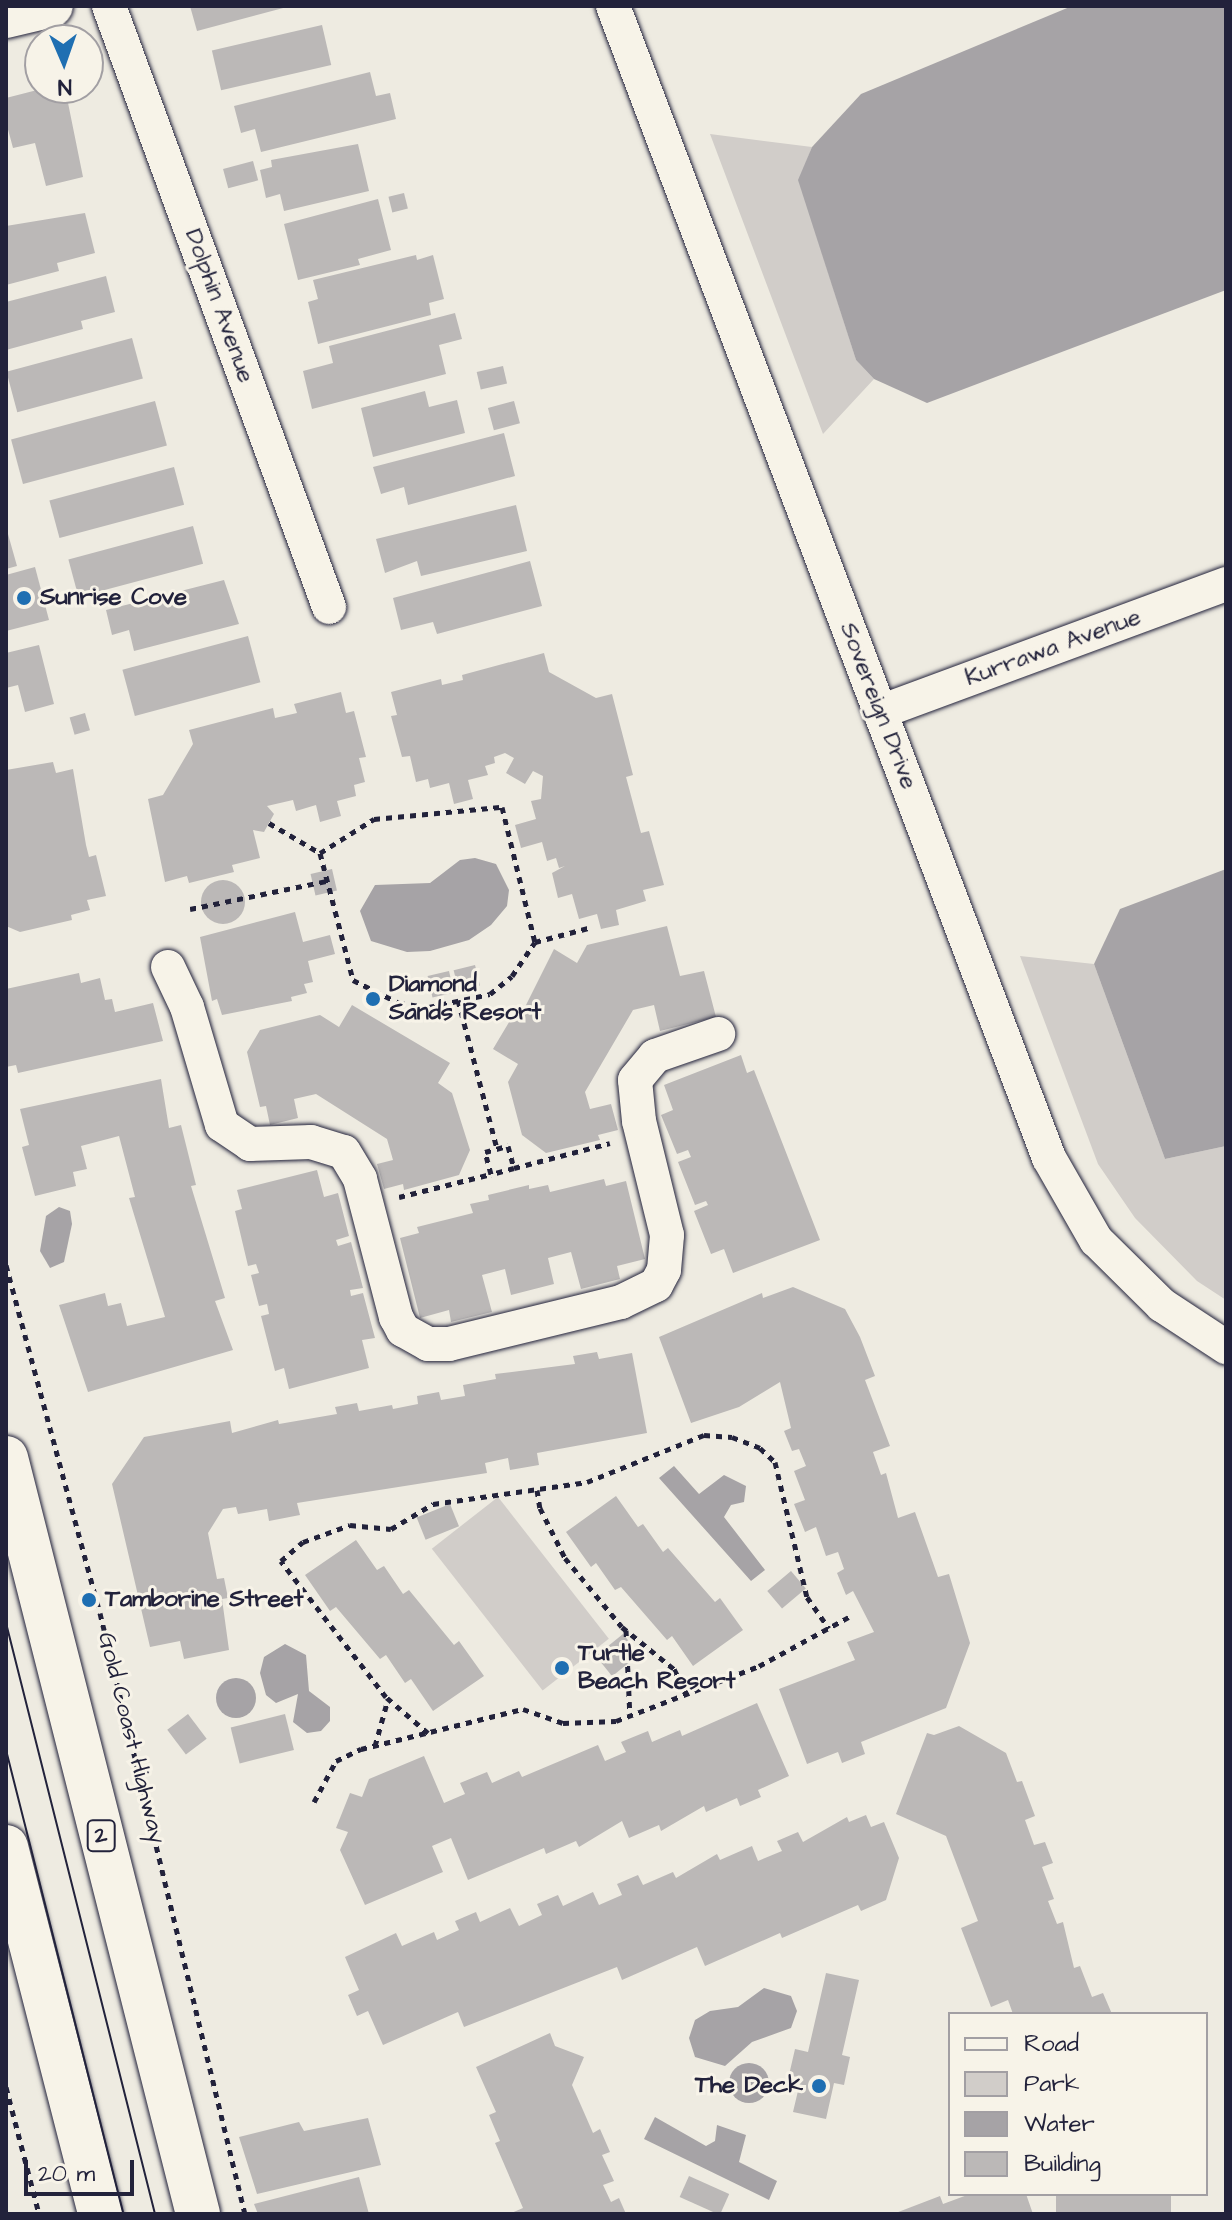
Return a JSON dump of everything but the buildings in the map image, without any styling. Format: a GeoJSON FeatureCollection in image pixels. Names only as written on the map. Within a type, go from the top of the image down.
{"type":"FeatureCollection","features":[{"type":"Feature","properties":{"kind":"highway","name":"2"},"geometry":{"type":"LineString","coordinates":[[6,1458],[198,2214]]}},
{"type":"Feature","properties":{"kind":"highway"},"geometry":{"type":"LineString","coordinates":[[6,1847],[20,1962],[100,2214]]}},
{"type":"Feature","properties":{"kind":"street"},"geometry":{"type":"LineString","coordinates":[[6,17],[52,6]]}},
{"type":"Feature","properties":{"kind":"street","name":"Dolphin Avenue"},"geometry":{"type":"LineString","coordinates":[[109,6],[329,607]]}},
{"type":"Feature","properties":{"kind":"street","name":"Sovereign Drive"},"geometry":{"type":"LineString","coordinates":[[613,6],[880,712],[1069,1200],[1096,1240],[1127,1273],[1162,1305],[1226,1347]]}},
{"type":"Feature","properties":{"kind":"street","name":"Kurrawa Avenue"},"geometry":{"type":"LineString","coordinates":[[880,712],[1226,584]]}},
{"type":"Feature","properties":{"kind":"street"},"geometry":{"type":"LineString","coordinates":[[168,967],[187,1007],[222,1125],[250,1144],[311,1142],[344,1152],[353,1164],[367,1205],[396,1317],[412,1338],[449,1344],[621,1302],[656,1285],[668,1249],[634,1097],[641,1068],[674,1047],[718,1034]]}},
{"type":"Feature","properties":{"kind":"path"},"geometry":{"type":"LineString","coordinates":[[320,853],[374,819],[502,807],[535,942]]}},
{"type":"Feature","properties":{"kind":"path"},"geometry":{"type":"LineString","coordinates":[[269,823],[320,853],[353,980],[399,1003],[429,1007],[490,994],[512,976],[535,942],[592,927]]}},
{"type":"Feature","properties":{"kind":"path"},"geometry":{"type":"LineString","coordinates":[[190,909],[327,881]]}},
{"type":"Feature","properties":{"kind":"path"},"geometry":{"type":"LineString","coordinates":[[458,1000],[497,1149]]}},
{"type":"Feature","properties":{"kind":"path"},"geometry":{"type":"LineString","coordinates":[[367,1205],[643,1135]]}},
{"type":"Feature","properties":{"kind":"path"},"geometry":{"type":"LineString","coordinates":[[491,1174],[485,1152],[508,1146],[514,1168]]}},
{"type":"Feature","properties":{"kind":"path","name":"Gold Coast Highway"},"geometry":{"type":"LineString","coordinates":[[6,1265],[118,1686],[245,2214]]}},
{"type":"Feature","properties":{"kind":"path"},"geometry":{"type":"LineString","coordinates":[[428,1733],[388,1699],[281,1561],[303,1542],[332,1529],[391,1529],[433,1504],[598,1479],[704,1435],[732,1437],[760,1448],[783,1479],[789,1537],[807,1597],[829,1628]]}},
{"type":"Feature","properties":{"kind":"path"},"geometry":{"type":"LineString","coordinates":[[537,1490],[540,1508],[565,1558],[626,1629],[674,1669],[688,1697]]}},
{"type":"Feature","properties":{"kind":"path"},"geometry":{"type":"LineString","coordinates":[[314,1802],[336,1761],[375,1746],[523,1709],[563,1723],[630,1717],[688,1697],[849,1617]]}},
{"type":"Feature","properties":{"kind":"path"},"geometry":{"type":"LineString","coordinates":[[626,1629],[630,1717]]}},
{"type":"Feature","properties":{"kind":"path"},"geometry":{"type":"LineString","coordinates":[[375,1746],[388,1699]]}},
{"type":"Feature","properties":{"kind":"path"},"geometry":{"type":"LineString","coordinates":[[6,2087],[39,2214]]}},
{"type":"Feature","properties":{"kind":"green space"},"geometry":{"type":"Polygon","coordinates":[[[710,134],[812,147],[799,180],[856,360],[874,379],[823,434],[710,134]]]}},
{"type":"Feature","properties":{"kind":"green space"},"geometry":{"type":"Polygon","coordinates":[[[1020,956],[1094,964],[1165,1159],[1226,1146],[1226,1300],[1197,1281],[1135,1218],[1098,1164],[1020,956]]]}},
{"type":"Feature","properties":{"kind":"green space"},"geometry":{"type":"Polygon","coordinates":[[[498,1497],[609,1639],[543,1691],[432,1549],[498,1497]]]}},
{"type":"Feature","properties":{"kind":"water"},"geometry":{"type":"Polygon","coordinates":[[[1072,6],[1226,6],[1226,290],[927,403],[874,379],[856,360],[798,180],[812,147],[861,94],[1072,6]]]}},
{"type":"Feature","properties":{"kind":"water"},"geometry":{"type":"Polygon","coordinates":[[[475,858],[496,864],[509,890],[507,906],[491,925],[469,940],[430,951],[407,952],[371,941],[360,911],[375,885],[430,883],[460,860],[475,858]]]}},
{"type":"Feature","properties":{"kind":"water"},"geometry":{"type":"Polygon","coordinates":[[[1226,869],[1226,1146],[1165,1159],[1094,964],[1120,909],[1226,869]]]}},
{"type":"Feature","properties":{"kind":"water"},"geometry":{"type":"Polygon","coordinates":[[[59,1207],[70,1211],[72,1224],[64,1262],[50,1268],[40,1251],[46,1216],[59,1207]]]}},
{"type":"Feature","properties":{"kind":"water"},"geometry":{"type":"Polygon","coordinates":[[[674,1466],[699,1494],[724,1475],[746,1486],[744,1502],[731,1505],[724,1517],[765,1570],[751,1581],[659,1478],[674,1466]]]}},
{"type":"Feature","properties":{"kind":"water"},"geometry":{"type":"Polygon","coordinates":[[[285,1644],[306,1655],[309,1691],[330,1707],[330,1721],[321,1731],[307,1733],[293,1722],[298,1694],[276,1703],[266,1695],[260,1673],[264,1657],[285,1644]]]}},
{"type":"Feature","properties":{"kind":"water"},"geometry":{"type":"Polygon","coordinates":[[[236,1678],[250,1684],[256,1698],[250,1712],[236,1718],[222,1712],[216,1698],[222,1684],[236,1678]]]}},
{"type":"Feature","properties":{"kind":"water"},"geometry":{"type":"Polygon","coordinates":[[[764,1988],[791,1996],[797,2011],[791,2028],[752,2042],[725,2066],[695,2057],[689,2038],[695,2020],[710,2011],[738,2007],[764,1988]]]}},
{"type":"Feature","properties":{"kind":"water"},"geometry":{"type":"Polygon","coordinates":[[[749,2063],[763,2069],[769,2083],[763,2097],[749,2103],[735,2097],[729,2083],[735,2069],[749,2063]]]}},
{"type":"Feature","properties":{"kind":"water"},"geometry":{"type":"Polygon","coordinates":[[[655,2117],[706,2146],[715,2141],[717,2125],[746,2135],[739,2162],[777,2181],[769,2200],[644,2139],[655,2117]]]}},
{"type":"Feature","properties":{"kind":"tram line"},"geometry":{"type":"LineString","coordinates":[[6,1623],[155,2214]]}},
{"type":"Feature","properties":{"kind":"tram line"},"geometry":{"type":"LineString","coordinates":[[6,1750],[123,2214]]}},
{"type":"Feature","properties":{"kind":"place","name":"Sunrise Cove"},"geometry":{"type":"Point","coordinates":[24,598]}},
{"type":"Feature","properties":{"kind":"place","name":"Diamond Sands Resort"},"geometry":{"type":"Point","coordinates":[373,999]}},
{"type":"Feature","properties":{"kind":"place","name":"Tamborine Street"},"geometry":{"type":"Point","coordinates":[89,1600]}},
{"type":"Feature","properties":{"kind":"place","name":"Turtle Beach Resort"},"geometry":{"type":"Point","coordinates":[562,1668]}},
{"type":"Feature","properties":{"kind":"place","name":"The Deck"},"geometry":{"type":"Point","coordinates":[819,2086]}}]}
